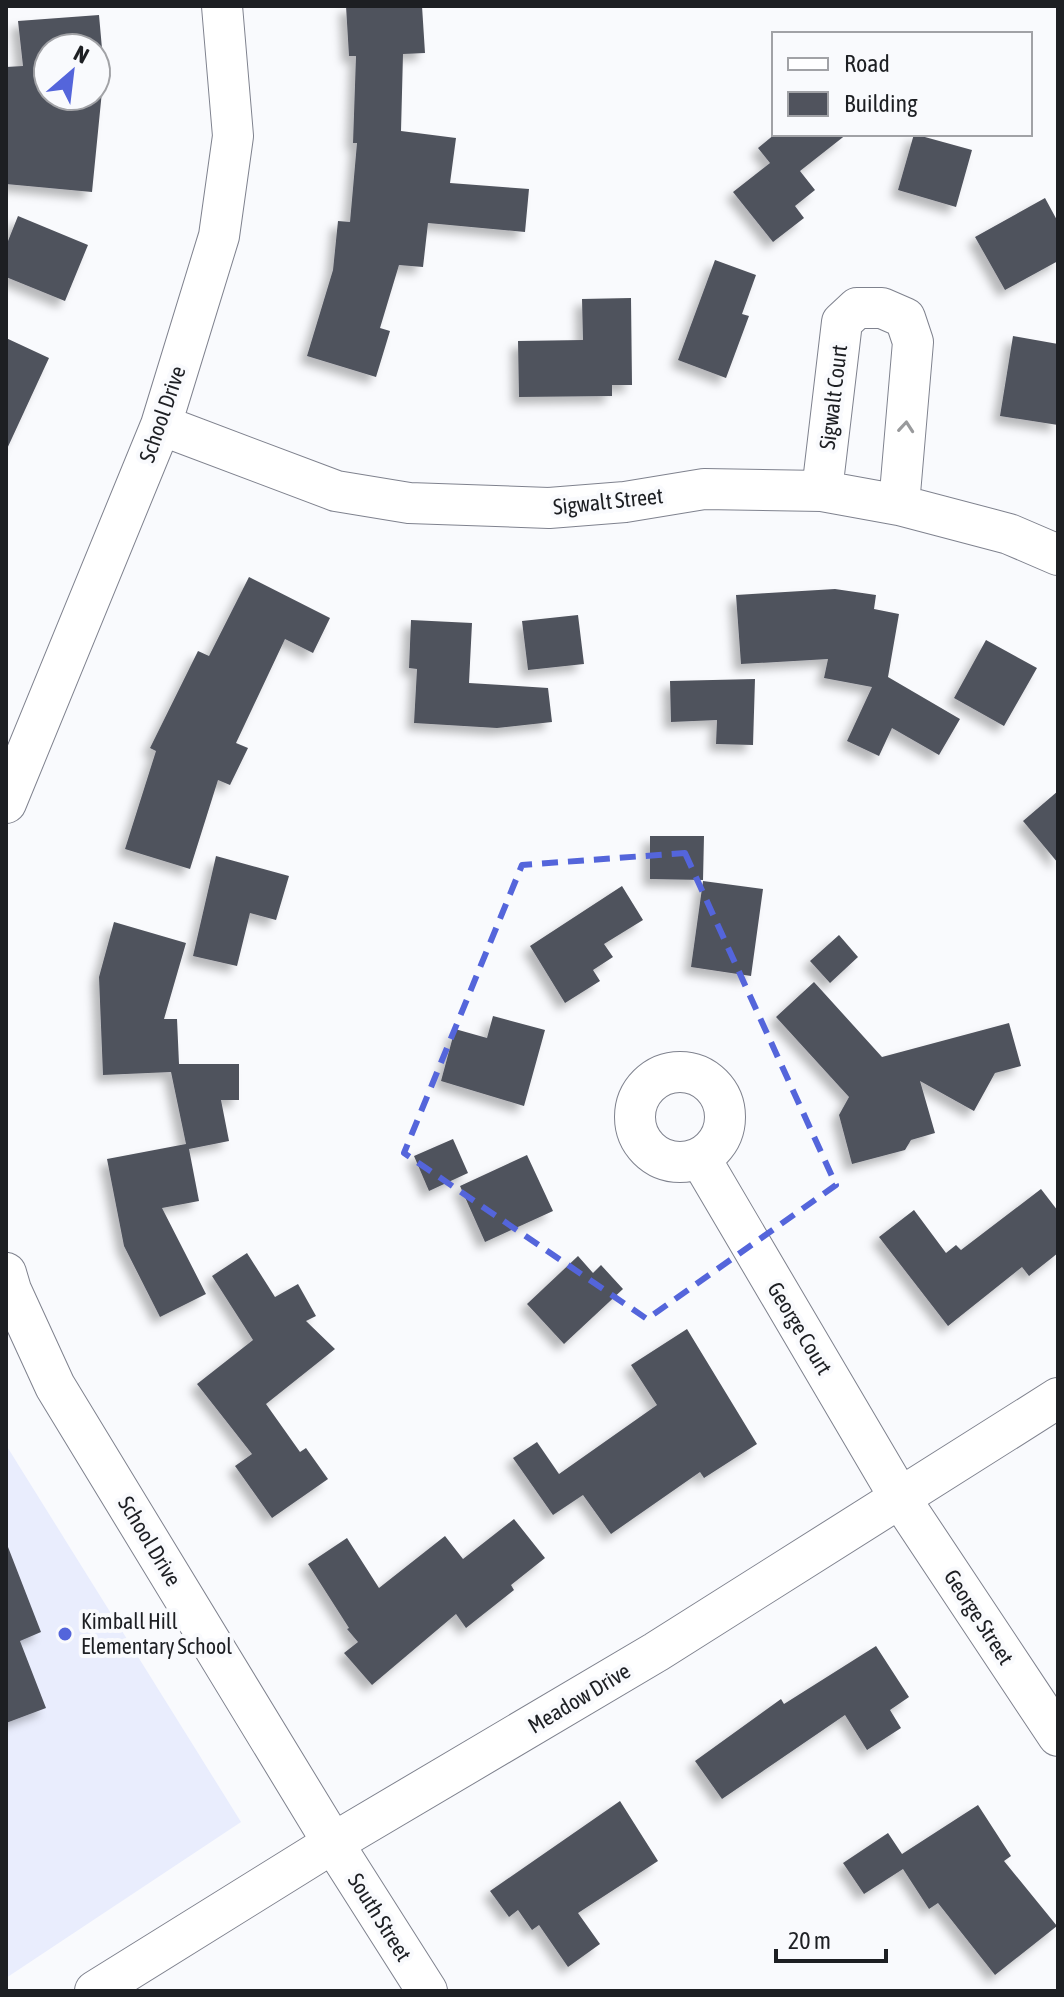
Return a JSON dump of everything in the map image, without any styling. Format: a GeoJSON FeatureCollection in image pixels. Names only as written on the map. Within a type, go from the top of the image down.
{"type":"FeatureCollection","features":[{"type":"Feature","properties":{"kind":"street","name":"School Drive"},"geometry":{"type":"LineString","coordinates":[[6,803],[161,425],[219,236],[233,136],[222,6]]}},
{"type":"Feature","properties":{"kind":"street","name":"Sigwalt Court"},"geometry":{"type":"LineString","coordinates":[[822,491],[842,322],[857,308],[882,308],[905,318],[913,342],[899,505]]}},
{"type":"Feature","properties":{"kind":"street","name":"Sigwalt Street"},"geometry":{"type":"LineString","coordinates":[[161,425],[336,491],[409,503],[549,508],[625,502],[704,489],[822,491],[899,505],[1009,534],[1058,555]]}},
{"type":"Feature","properties":{"kind":"street","name":"George Court"},"geometry":{"type":"LineString","coordinates":[[700,1158],[900,1498]]}},
{"type":"Feature","properties":{"kind":"street","name":"School Drive"},"geometry":{"type":"LineString","coordinates":[[6,1273],[55,1386],[333,1843]]}},
{"type":"Feature","properties":{"kind":"street","name":"Meadow Drive"},"geometry":{"type":"LineString","coordinates":[[95,1991],[333,1843],[656,1652],[1058,1398]]}},
{"type":"Feature","properties":{"kind":"street","name":"George Street"},"geometry":{"type":"LineString","coordinates":[[900,1498],[1058,1736]]}},
{"type":"Feature","properties":{"kind":"street","name":"South Street"},"geometry":{"type":"LineString","coordinates":[[333,1843],[427,1991]]}},
{"type":"Feature","properties":{"kind":"highlighted area"},"geometry":{"type":"Polygon","coordinates":[[[685,853],[836,1185],[647,1319],[404,1153],[522,865],[685,853]]]}},
{"type":"Feature","properties":{"kind":"shaded area","name":"Kimball Hill Elementary School"},"geometry":{"type":"Polygon","coordinates":[[[6,1445],[241,1822],[6,1978],[6,1445]]]}},
{"type":"Feature","properties":{"kind":"building"},"geometry":{"type":"Polygon","coordinates":[[[346,6],[422,6],[425,53],[403,54],[401,131],[456,138],[450,183],[529,189],[525,232],[428,223],[423,267],[399,265],[380,328],[390,331],[376,377],[307,356],[333,270],[338,221],[350,222],[357,143],[353,143],[356,56],[349,56],[346,6]]]}},
{"type":"Feature","properties":{"kind":"building"},"geometry":{"type":"Polygon","coordinates":[[[99,15],[101,32],[32,32],[32,112],[100,112],[92,192],[6,184],[6,67],[23,66],[18,21],[99,15]]]}},
{"type":"Feature","properties":{"kind":"building"},"geometry":{"type":"Polygon","coordinates":[[[773,136],[844,136],[800,171],[815,190],[795,206],[804,218],[773,242],[733,192],[770,163],[758,148],[773,136]]]}},
{"type":"Feature","properties":{"kind":"building"},"geometry":{"type":"Polygon","coordinates":[[[913,136],[972,150],[956,207],[898,190],[913,136]]]}},
{"type":"Feature","properties":{"kind":"building"},"geometry":{"type":"Polygon","coordinates":[[[1045,198],[1058,222],[1058,261],[1005,290],[975,237],[1045,198]]]}},
{"type":"Feature","properties":{"kind":"building"},"geometry":{"type":"Polygon","coordinates":[[[18,216],[88,245],[65,301],[6,277],[6,246],[18,216]]]}},
{"type":"Feature","properties":{"kind":"building"},"geometry":{"type":"Polygon","coordinates":[[[715,260],[756,275],[742,314],[749,316],[726,378],[678,360],[715,260]]]}},
{"type":"Feature","properties":{"kind":"building"},"geometry":{"type":"Polygon","coordinates":[[[631,298],[632,385],[612,385],[612,396],[519,397],[518,341],[583,340],[582,299],[631,298]]]}},
{"type":"Feature","properties":{"kind":"building"},"geometry":{"type":"Polygon","coordinates":[[[1013,336],[1058,344],[1058,425],[1000,416],[1013,336]]]}},
{"type":"Feature","properties":{"kind":"building"},"geometry":{"type":"Polygon","coordinates":[[[6,338],[49,358],[6,451],[6,338]]]}},
{"type":"Feature","properties":{"kind":"building"},"geometry":{"type":"Polygon","coordinates":[[[249,577],[330,618],[313,653],[285,639],[236,743],[248,748],[230,785],[218,780],[190,869],[125,849],[156,751],[150,748],[198,651],[209,656],[249,577]]]}},
{"type":"Feature","properties":{"kind":"building"},"geometry":{"type":"Polygon","coordinates":[[[835,589],[876,595],[874,609],[899,614],[888,677],[960,719],[939,755],[892,728],[879,756],[847,741],[872,687],[824,678],[828,659],[741,664],[736,595],[835,589]]]}},
{"type":"Feature","properties":{"kind":"building"},"geometry":{"type":"Polygon","coordinates":[[[578,615],[584,664],[528,670],[522,621],[578,615]]]}},
{"type":"Feature","properties":{"kind":"building"},"geometry":{"type":"Polygon","coordinates":[[[411,620],[472,623],[469,683],[548,688],[552,722],[497,728],[414,723],[417,669],[409,668],[411,620]]]}},
{"type":"Feature","properties":{"kind":"building"},"geometry":{"type":"Polygon","coordinates":[[[986,640],[1037,668],[1004,726],[954,698],[986,640]]]}},
{"type":"Feature","properties":{"kind":"building"},"geometry":{"type":"Polygon","coordinates":[[[755,679],[753,745],[716,744],[717,720],[671,722],[670,681],[755,679]]]}},
{"type":"Feature","properties":{"kind":"building"},"geometry":{"type":"Polygon","coordinates":[[[1058,791],[1058,863],[1023,821],[1058,791]]]}},
{"type":"Feature","properties":{"kind":"building"},"geometry":{"type":"Polygon","coordinates":[[[650,836],[704,836],[703,880],[650,879],[650,836]]]}},
{"type":"Feature","properties":{"kind":"building"},"geometry":{"type":"Polygon","coordinates":[[[216,856],[289,876],[276,920],[250,913],[237,966],[193,956],[216,856]]]}},
{"type":"Feature","properties":{"kind":"building"},"geometry":{"type":"Polygon","coordinates":[[[703,881],[763,889],[751,976],[691,967],[703,881]]]}},
{"type":"Feature","properties":{"kind":"building"},"geometry":{"type":"Polygon","coordinates":[[[622,886],[643,920],[604,944],[613,957],[593,970],[600,981],[565,1003],[530,946],[622,886]]]}},
{"type":"Feature","properties":{"kind":"building"},"geometry":{"type":"Polygon","coordinates":[[[114,922],[186,943],[164,1019],[177,1019],[179,1064],[239,1064],[239,1100],[221,1100],[229,1141],[189,1149],[199,1201],[162,1208],[206,1294],[160,1317],[124,1246],[107,1159],[186,1144],[171,1072],[103,1075],[99,977],[114,922]]]}},
{"type":"Feature","properties":{"kind":"building"},"geometry":{"type":"Polygon","coordinates":[[[839,935],[858,957],[830,983],[810,961],[839,935]]]}},
{"type":"Feature","properties":{"kind":"building"},"geometry":{"type":"Polygon","coordinates":[[[814,982],[882,1057],[1009,1023],[1021,1066],[995,1073],[974,1111],[920,1081],[935,1133],[911,1140],[905,1150],[852,1164],[839,1115],[849,1097],[776,1017],[814,982]]]}},
{"type":"Feature","properties":{"kind":"building"},"geometry":{"type":"Polygon","coordinates":[[[493,1016],[545,1030],[524,1106],[441,1081],[455,1029],[487,1038],[493,1016]]]}},
{"type":"Feature","properties":{"kind":"building"},"geometry":{"type":"Polygon","coordinates":[[[453,1139],[468,1173],[429,1191],[414,1156],[453,1139]]]}},
{"type":"Feature","properties":{"kind":"building"},"geometry":{"type":"Polygon","coordinates":[[[527,1155],[553,1211],[485,1242],[460,1186],[527,1155]]]}},
{"type":"Feature","properties":{"kind":"building"},"geometry":{"type":"Polygon","coordinates":[[[1041,1189],[1058,1211],[1058,1253],[1029,1276],[1022,1267],[948,1326],[879,1237],[914,1210],[946,1253],[956,1245],[961,1250],[1041,1189]]]}},
{"type":"Feature","properties":{"kind":"building"},"geometry":{"type":"Polygon","coordinates":[[[247,1253],[275,1297],[298,1284],[316,1316],[306,1321],[335,1349],[266,1404],[300,1452],[306,1448],[328,1479],[272,1518],[235,1466],[252,1454],[197,1384],[253,1340],[212,1276],[247,1253]]]}},
{"type":"Feature","properties":{"kind":"building"},"geometry":{"type":"Polygon","coordinates":[[[578,1256],[593,1273],[601,1265],[623,1289],[564,1344],[527,1304],[578,1256]]]}},
{"type":"Feature","properties":{"kind":"building"},"geometry":{"type":"Polygon","coordinates":[[[687,1329],[757,1444],[704,1478],[700,1472],[611,1534],[583,1495],[553,1515],[513,1458],[537,1442],[559,1474],[657,1405],[631,1365],[687,1329]]]}},
{"type":"Feature","properties":{"kind":"building"},"geometry":{"type":"Polygon","coordinates":[[[514,1519],[545,1558],[511,1585],[514,1590],[466,1628],[456,1614],[372,1685],[344,1653],[358,1642],[308,1564],[347,1538],[379,1588],[445,1536],[463,1559],[514,1519]]]}},
{"type":"Feature","properties":{"kind":"building"},"geometry":{"type":"Polygon","coordinates":[[[6,1547],[41,1632],[20,1641],[46,1708],[6,1723],[6,1547]]]}},
{"type":"Feature","properties":{"kind":"building"},"geometry":{"type":"Polygon","coordinates":[[[876,1646],[909,1697],[890,1710],[901,1728],[867,1750],[845,1715],[722,1799],[695,1761],[781,1699],[784,1704],[876,1646]]]}},
{"type":"Feature","properties":{"kind":"building"},"geometry":{"type":"Polygon","coordinates":[[[620,1801],[658,1861],[578,1913],[600,1944],[568,1967],[539,1925],[532,1930],[518,1910],[509,1917],[490,1891],[620,1801]]]}},
{"type":"Feature","properties":{"kind":"building"},"geometry":{"type":"Polygon","coordinates":[[[978,1805],[1011,1856],[1004,1861],[1057,1926],[995,1975],[938,1903],[929,1909],[903,1869],[864,1894],[843,1863],[888,1833],[902,1854],[978,1805]]]}},
{"type":"Feature","properties":{"kind":"place","name":"Kimball Hill Elementary School"},"geometry":{"type":"Point","coordinates":[65,1634]}}]}
